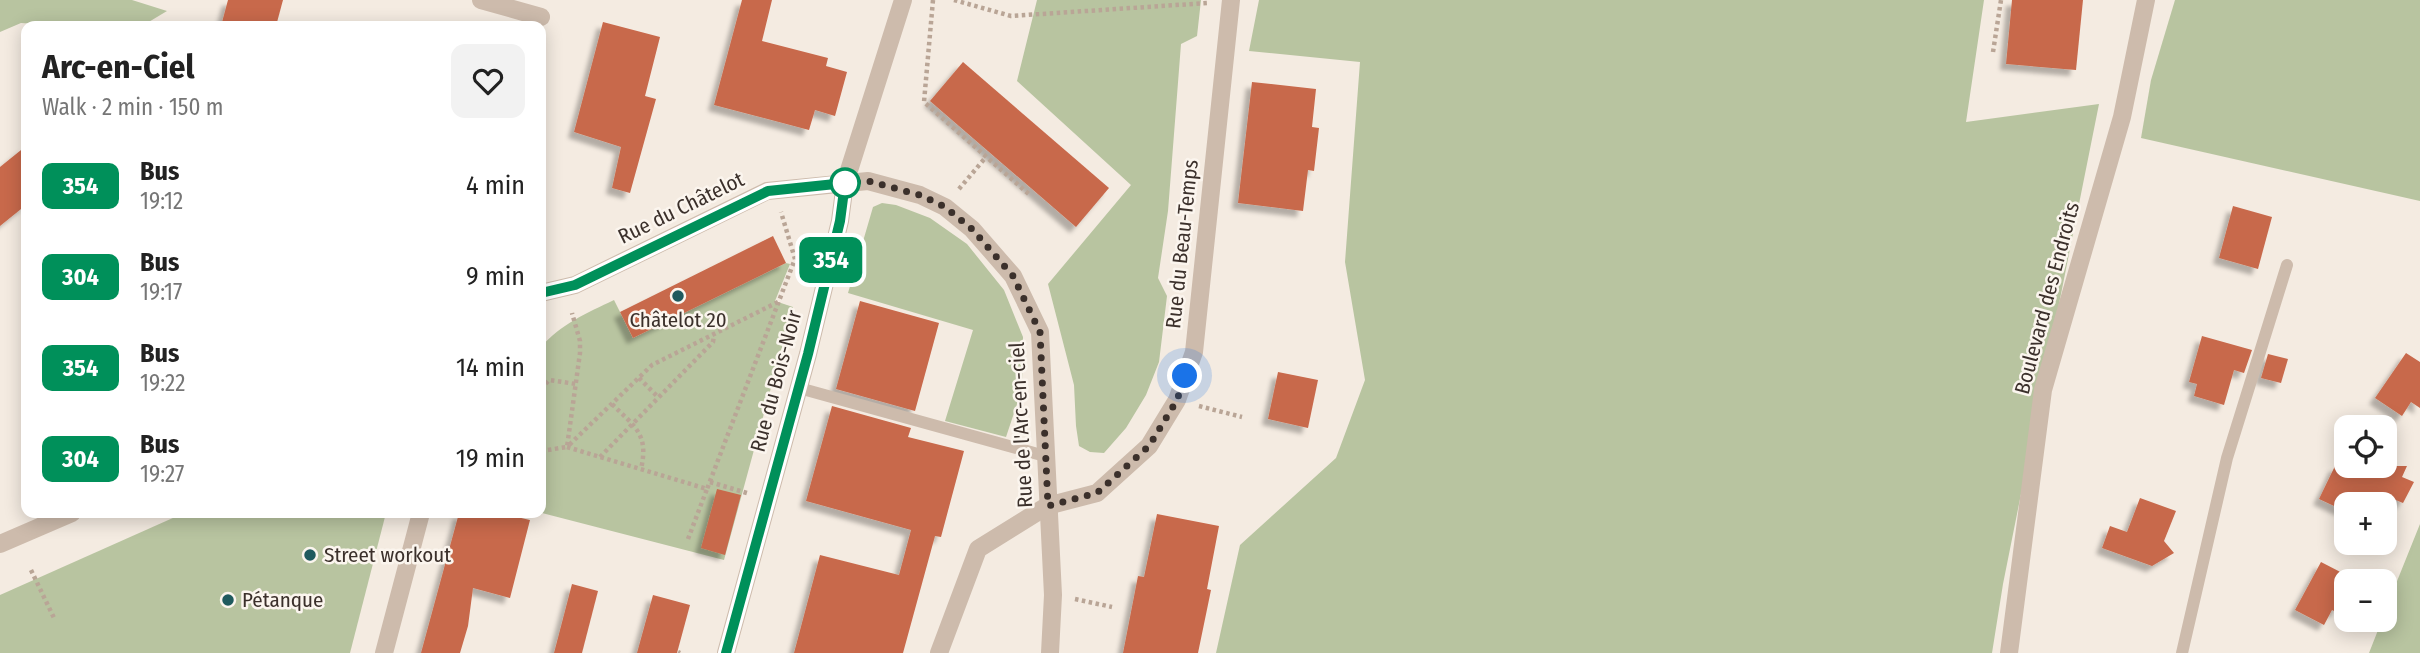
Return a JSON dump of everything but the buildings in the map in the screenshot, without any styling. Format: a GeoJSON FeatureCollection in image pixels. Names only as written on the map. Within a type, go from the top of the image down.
{"type":"FeatureCollection","features":[{"type":"Feature","properties":{"kind":"street"},"geometry":{"type":"LineString","coordinates":[[481,0],[542,14]]}},
{"type":"Feature","properties":{"kind":"street","name":"Rue du Bois-Noir"},"geometry":{"type":"LineString","coordinates":[[726,653],[799,388],[840,221],[845,183],[903,0]]}},
{"type":"Feature","properties":{"kind":"street","name":"Rue du Beau-Temps"},"geometry":{"type":"LineString","coordinates":[[939,653],[978,549],[1048,506],[1097,493],[1149,446],[1177,400],[1194,352],[1231,0]]}},
{"type":"Feature","properties":{"kind":"street","name":"Boulevard des Endroits"},"geometry":{"type":"LineString","coordinates":[[2009,653],[2043,390],[2122,117],[2146,0]]}},
{"type":"Feature","properties":{"kind":"street","name":"Rue de l'Arc-en-ciel"},"geometry":{"type":"LineString","coordinates":[[845,183],[868,181],[920,195],[945,207],[972,229],[1013,276],[1040,332],[1053,595],[1050,653]]}},
{"type":"Feature","properties":{"kind":"street","name":"Rue du Châtelot"},"geometry":{"type":"LineString","coordinates":[[546,292],[575,285],[768,191],[845,183]]}},
{"type":"Feature","properties":{"kind":"street"},"geometry":{"type":"LineString","coordinates":[[0,544],[60,518]]}},
{"type":"Feature","properties":{"kind":"street"},"geometry":{"type":"LineString","coordinates":[[384,653],[420,518]]}},
{"type":"Feature","properties":{"kind":"lane"},"geometry":{"type":"LineString","coordinates":[[2182,653],[2227,458],[2287,265]]}},
{"type":"Feature","properties":{"kind":"lane"},"geometry":{"type":"LineString","coordinates":[[799,388],[1045,456]]}},
{"type":"Feature","properties":{"kind":"path"},"geometry":{"type":"LineString","coordinates":[[933,0],[924,102],[1031,196]]}},
{"type":"Feature","properties":{"kind":"path"},"geometry":{"type":"LineString","coordinates":[[956,0],[1011,16],[1207,2]]}},
{"type":"Feature","properties":{"kind":"path"},"geometry":{"type":"LineString","coordinates":[[1993,52],[2001,0]]}},
{"type":"Feature","properties":{"kind":"path"},"geometry":{"type":"LineString","coordinates":[[962,186],[986,157]]}},
{"type":"Feature","properties":{"kind":"path"},"geometry":{"type":"LineString","coordinates":[[688,539],[795,259],[781,212]]}},
{"type":"Feature","properties":{"kind":"path"},"geometry":{"type":"LineString","coordinates":[[567,447],[653,365],[778,302]]}},
{"type":"Feature","properties":{"kind":"path"},"geometry":{"type":"LineString","coordinates":[[567,447],[580,341],[572,313]]}},
{"type":"Feature","properties":{"kind":"path"},"geometry":{"type":"LineString","coordinates":[[600,457],[713,342],[714,334]]}},
{"type":"Feature","properties":{"kind":"path"},"geometry":{"type":"LineString","coordinates":[[639,378],[658,397]]}},
{"type":"Feature","properties":{"kind":"path"},"geometry":{"type":"LineString","coordinates":[[546,383],[549,380],[576,384]]}},
{"type":"Feature","properties":{"kind":"path"},"geometry":{"type":"LineString","coordinates":[[612,404],[639,431],[644,447],[641,469]]}},
{"type":"Feature","properties":{"kind":"path"},"geometry":{"type":"LineString","coordinates":[[1204,408],[1242,417]]}},
{"type":"Feature","properties":{"kind":"path"},"geometry":{"type":"LineString","coordinates":[[546,451],[567,447],[707,489]]}},
{"type":"Feature","properties":{"kind":"path"},"geometry":{"type":"LineString","coordinates":[[710,482],[742,491]]}},
{"type":"Feature","properties":{"kind":"path"},"geometry":{"type":"LineString","coordinates":[[31,570],[54,618]]}},
{"type":"Feature","properties":{"kind":"path"},"geometry":{"type":"LineString","coordinates":[[1075,599],[1112,607]]}},
{"type":"Feature","properties":{"kind":"green space"},"geometry":{"type":"Polygon","coordinates":[[[0,0],[132,0],[167,11],[150,21],[21,21],[0,32],[0,0]]]}},
{"type":"Feature","properties":{"kind":"green space"},"geometry":{"type":"Polygon","coordinates":[[[1037,0],[1201,0],[1197,36],[1181,44],[1168,211],[1158,278],[1167,296],[1159,362],[1146,395],[1126,428],[1104,453],[1090,452],[1079,446],[1074,385],[1048,284],[1131,185],[1017,81],[1037,0]]]}},
{"type":"Feature","properties":{"kind":"green space"},"geometry":{"type":"Polygon","coordinates":[[[1259,0],[1984,0],[1966,122],[2099,104],[2003,584],[1992,653],[1216,653],[1240,545],[1336,458],[1365,380],[1345,262],[1360,62],[1249,51],[1259,0]]]}},
{"type":"Feature","properties":{"kind":"green space"},"geometry":{"type":"Polygon","coordinates":[[[2175,0],[2420,0],[2420,201],[2141,138],[2151,80],[2175,0]]]}},
{"type":"Feature","properties":{"kind":"green space"},"geometry":{"type":"Polygon","coordinates":[[[882,203],[896,205],[930,218],[967,244],[1004,290],[1023,337],[1022,389],[1006,437],[945,421],[973,330],[848,293],[873,207],[882,203]]]}},
{"type":"Feature","properties":{"kind":"green space"},"geometry":{"type":"Polygon","coordinates":[[[786,263],[790,264],[775,301],[793,307],[724,560],[546,514],[546,342],[575,320],[614,300],[633,338],[786,263]]]}},
{"type":"Feature","properties":{"kind":"green space"},"geometry":{"type":"Polygon","coordinates":[[[173,518],[385,518],[350,653],[0,653],[0,595],[173,518]]]}},
{"type":"Feature","properties":{"kind":"green space"},"geometry":{"type":"Polygon","coordinates":[[[2420,524],[2420,653],[2369,653],[2377,632],[2397,632],[2397,581],[2420,524]]]}},
{"type":"Feature","properties":{"kind":"bus line","name":"354"},"geometry":{"type":"LineString","coordinates":[[546,292],[575,285],[768,191],[845,183],[840,221],[808,354],[726,653]]}},
{"type":"Feature","properties":{"kind":"place","name":"Châtelot 20"},"geometry":{"type":"Point","coordinates":[678,296]}},
{"type":"Feature","properties":{"kind":"place","name":"Street workout"},"geometry":{"type":"Point","coordinates":[310,555]}},
{"type":"Feature","properties":{"kind":"place","name":"Pétanque"},"geometry":{"type":"Point","coordinates":[228,600]}},
{"type":"Feature","properties":{"kind":"route"},"geometry":{"type":"LineString","coordinates":[[845,183],[868,181],[920,195],[945,207],[972,229],[1013,276],[1040,332],[1048,506],[1097,493],[1149,446],[1177,400],[1185,376]]}}]}
